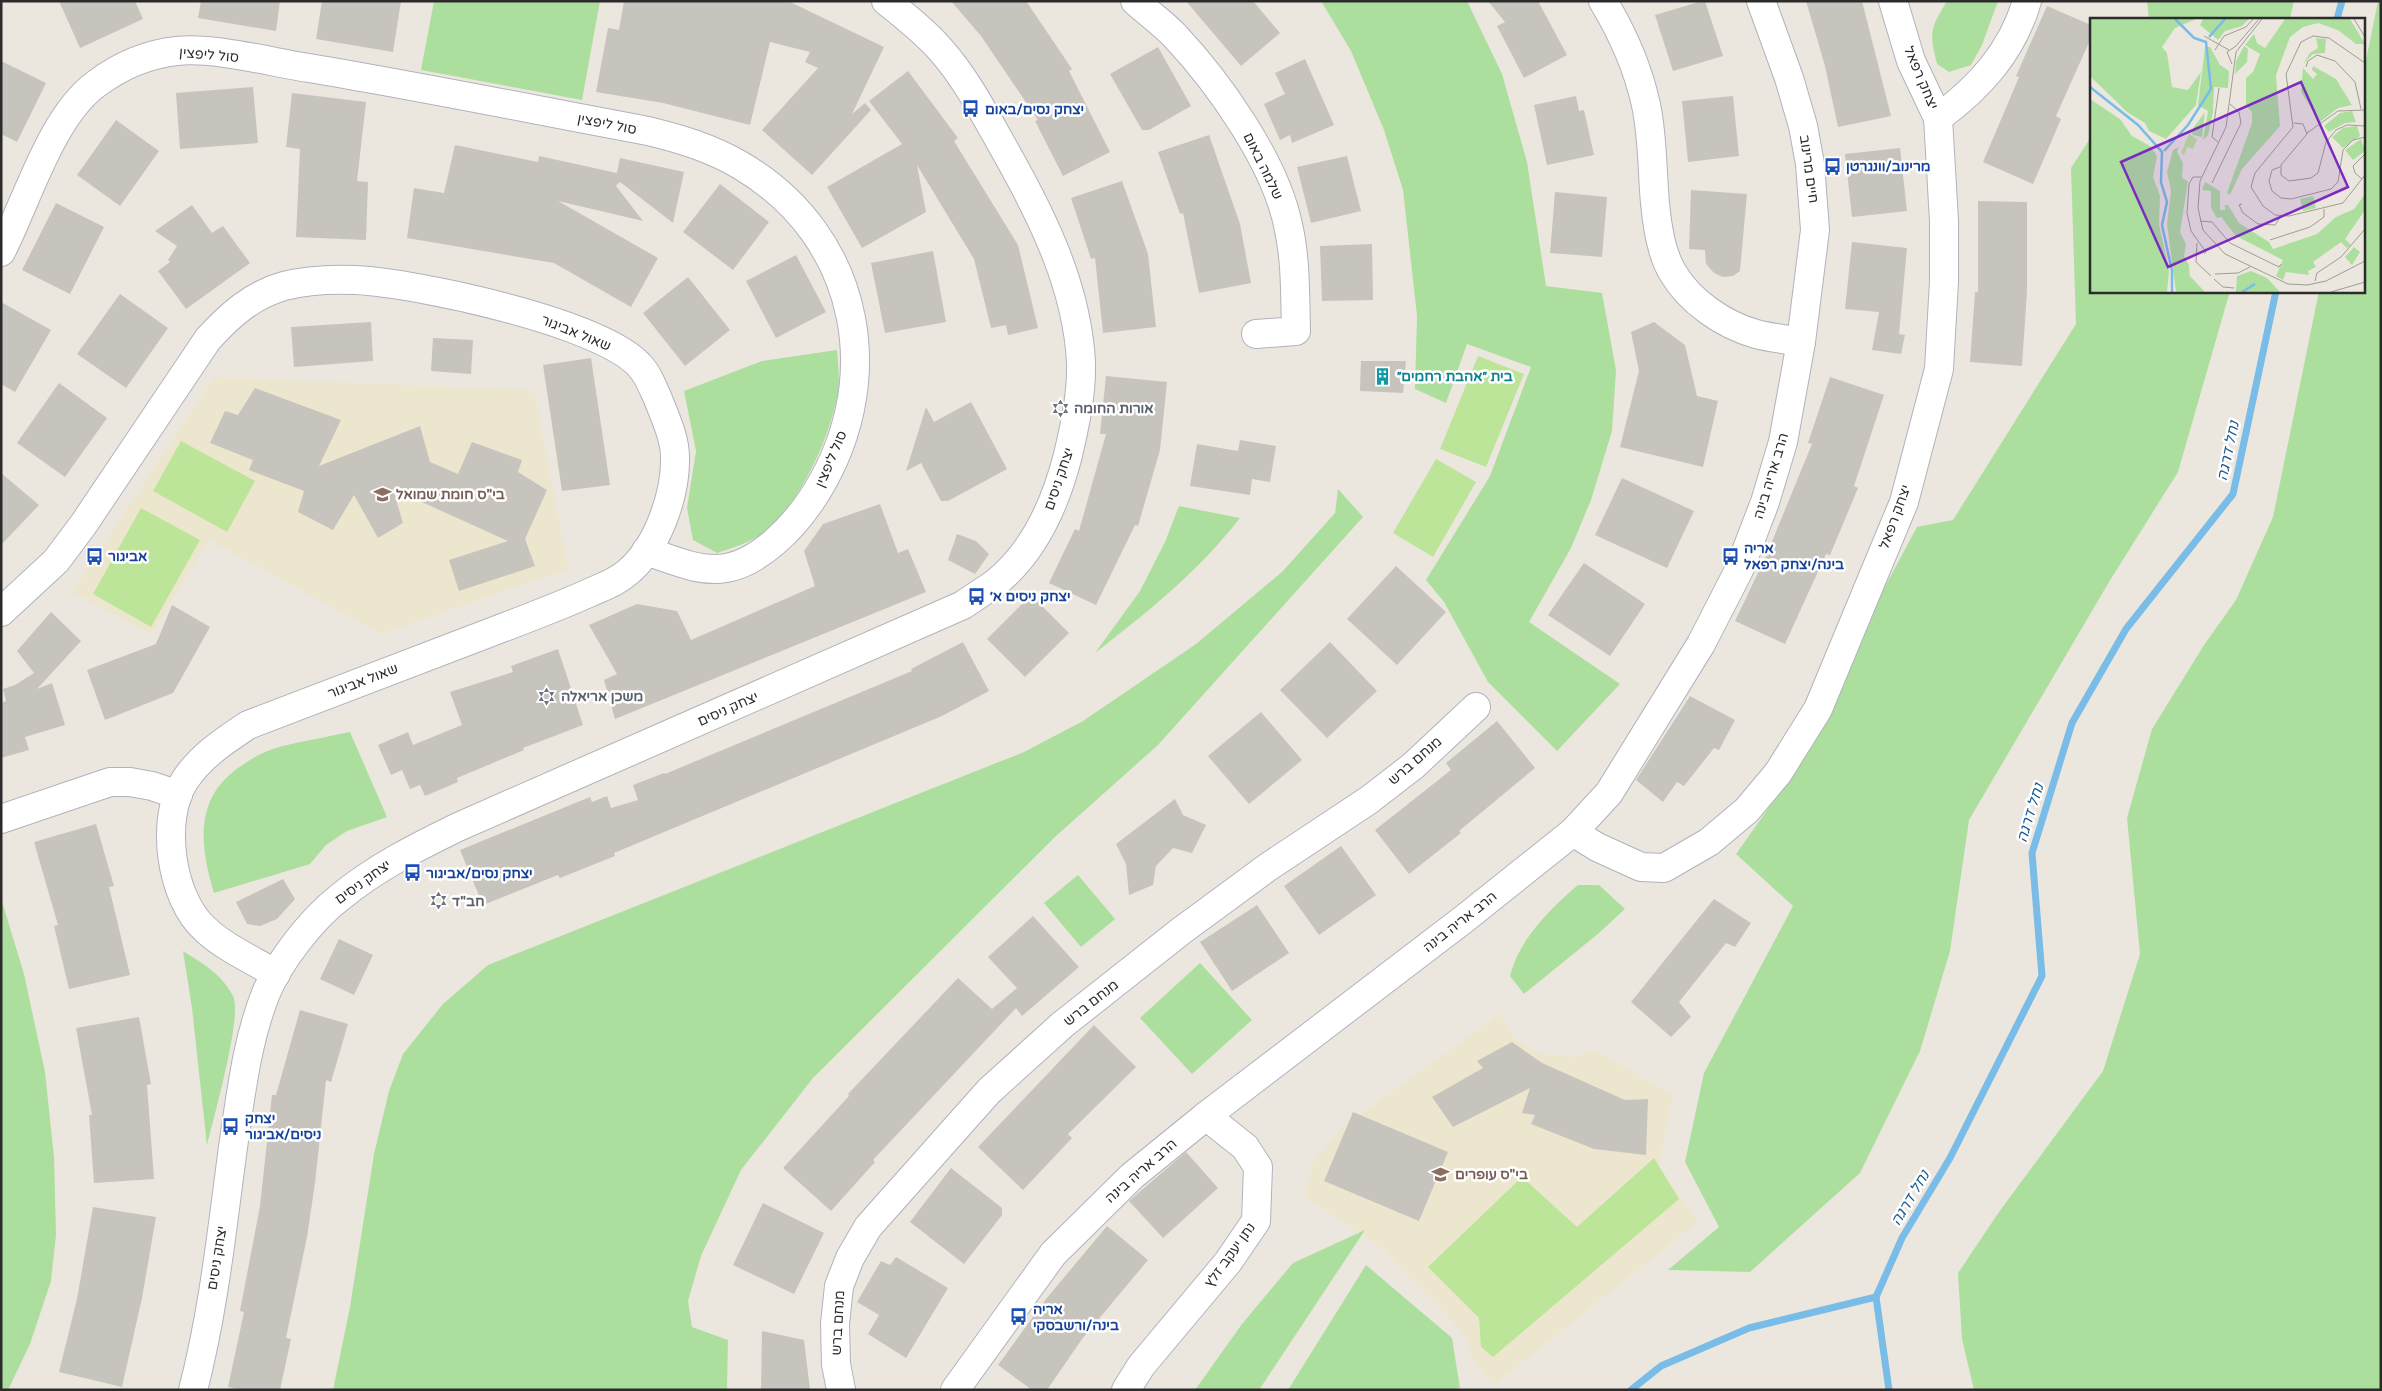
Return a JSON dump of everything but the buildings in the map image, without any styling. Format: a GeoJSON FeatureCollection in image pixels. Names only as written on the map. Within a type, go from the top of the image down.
{"type":"FeatureCollection","features":[{"type":"Feature","properties":{"kind":"street","name":"יצחק ניסים"},"geometry":{"type":"LineString","coordinates":[[194,1390],[204,1339],[244,1076],[254,1028],[266,992],[276,974],[307,930],[338,898],[404,854],[458,826],[963,605],[996,583],[1019,558],[1038,533],[1053,503],[1065,468],[1074,431],[1079,395],[1081,362],[1068,290],[1052,243],[1034,201],[962,79],[940,49],[886,1]]}},
{"type":"Feature","properties":{"kind":"street","name":"שלמה באום"},"geometry":{"type":"LineString","coordinates":[[1135,1],[1174,35],[1234,112],[1260,155],[1279,197],[1288,223],[1293,257],[1296,331],[1256,334]]}},
{"type":"Feature","properties":{"kind":"street"},"geometry":{"type":"LineString","coordinates":[[1603,1],[1622,33],[1636,69],[1647,106],[1656,205],[1661,236],[1672,272],[1699,303],[1725,322],[1756,334],[1801,342]]}},
{"type":"Feature","properties":{"kind":"street","name":"חיים מרינוב"},"geometry":{"type":"LineString","coordinates":[[1760,1],[1789,78],[1810,164],[1815,230],[1801,342]]}},
{"type":"Feature","properties":{"kind":"street","name":"יצחק רפאל"},"geometry":{"type":"LineString","coordinates":[[1573,832],[1597,847],[1641,867],[1664,868],[1709,842],[1746,810],[1778,773],[1818,709],[1904,502],[1939,369],[1944,281],[1944,221],[1938,118],[1911,61],[1893,1]]}},
{"type":"Feature","properties":{"kind":"street"},"geometry":{"type":"LineString","coordinates":[[1938,118],[1964,99],[1993,68],[2013,36],[2027,1]]}},
{"type":"Feature","properties":{"kind":"street","name":"סול ליפצין"},"geometry":{"type":"LineString","coordinates":[[1,252],[59,127],[80,100],[96,84],[133,62],[178,50],[221,54],[406,84],[648,131],[687,140],[713,151],[740,165],[790,204],[827,254],[841,280],[851,312],[856,355],[854,389],[838,450],[822,484],[800,516],[779,540],[750,558],[727,568],[698,567],[646,551]]}},
{"type":"Feature","properties":{"kind":"street","name":"שאול אביגור"},"geometry":{"type":"LineString","coordinates":[[1,612],[56,561],[83,525],[204,346],[230,316],[255,297],[283,286],[316,280],[357,280],[478,300],[588,335],[620,351],[640,365],[662,408],[669,428],[675,457],[663,521],[646,551],[628,572],[609,584],[562,605],[248,725],[216,746],[197,764],[184,782],[178,795],[172,830],[172,858],[178,886],[189,911],[205,930],[276,974]]}},
{"type":"Feature","properties":{"kind":"street","name":"הרב אריה בינה"},"geometry":{"type":"LineString","coordinates":[[955,1390],[1053,1254],[1132,1176],[1206,1116],[1464,919],[1573,832],[1609,793],[1701,644],[1739,570],[1765,502],[1783,442],[1801,342]]}},
{"type":"Feature","properties":{"kind":"street","name":"מנחם ברש"},"geometry":{"type":"LineString","coordinates":[[841,1390],[836,1364],[835,1324],[839,1286],[850,1258],[868,1227],[989,1091],[1062,1025],[1181,931],[1268,867],[1369,800],[1413,766],[1476,707]]}},
{"type":"Feature","properties":{"kind":"street"},"geometry":{"type":"LineString","coordinates":[[1,819],[110,782],[130,782],[152,786],[178,795]]}},
{"type":"Feature","properties":{"kind":"street","name":"נתן יעקב זלץ"},"geometry":{"type":"LineString","coordinates":[[1126,1390],[1141,1366],[1228,1262],[1256,1221],[1258,1166],[1244,1147],[1206,1116]]}},
{"type":"Feature","properties":{"kind":"shaded area"},"geometry":{"type":"Polygon","coordinates":[[[214,377],[534,390],[568,569],[381,634],[209,540],[151,634],[72,592],[214,377]]]}},
{"type":"Feature","properties":{"kind":"shaded area"},"geometry":{"type":"Polygon","coordinates":[[[1500,1014],[1515,1039],[1541,1054],[1573,1057],[1595,1050],[1673,1095],[1658,1167],[1699,1221],[1493,1386],[1472,1359],[1466,1336],[1381,1247],[1304,1196],[1314,1161],[1345,1125],[1500,1014]]]}},
{"type":"Feature","properties":{"kind":"green space"},"geometry":{"type":"Polygon","coordinates":[[[434,1],[600,1],[582,100],[421,70],[434,1]]]}},
{"type":"Feature","properties":{"kind":"green space"},"geometry":{"type":"Polygon","coordinates":[[[1321,1],[1467,1],[1502,74],[1527,162],[1546,286],[1602,293],[1616,370],[1612,431],[1591,500],[1571,548],[1529,622],[1620,684],[1557,751],[1488,682],[1444,602],[1426,580],[1490,476],[1531,367],[1467,344],[1446,403],[1415,389],[1417,316],[1403,190],[1384,130],[1351,51],[1321,1]]]}},
{"type":"Feature","properties":{"kind":"green space"},"geometry":{"type":"Polygon","coordinates":[[[1947,1],[1998,1],[1982,45],[1971,65],[1949,72],[1937,64],[1932,37],[1934,25],[1947,1]]]}},
{"type":"Feature","properties":{"kind":"green space"},"geometry":{"type":"Polygon","coordinates":[[[2147,1],[2294,1],[2290,18],[2149,18],[2147,1]]]}},
{"type":"Feature","properties":{"kind":"green space"},"geometry":{"type":"Polygon","coordinates":[[[2378,1],[2381,1],[2381,1390],[1974,1390],[1962,1339],[1958,1273],[1999,1212],[2103,1071],[2140,954],[2127,818],[2152,729],[2204,645],[2236,600],[2273,517],[2319,292],[2364,292],[2364,70],[2378,1]]]}},
{"type":"Feature","properties":{"kind":"green space"},"geometry":{"type":"Polygon","coordinates":[[[2090,139],[2090,292],[2230,292],[2178,472],[2109,582],[1969,820],[1950,951],[1920,1051],[1860,1173],[1750,1272],[1668,1270],[1719,1227],[1685,1162],[1704,1073],[1793,906],[1736,854],[1814,744],[1882,592],[1917,527],[1953,520],[2076,324],[2071,168],[2090,139]]]}},
{"type":"Feature","properties":{"kind":"green space"},"geometry":{"type":"Polygon","coordinates":[[[837,350],[838,392],[829,427],[813,465],[793,501],[781,516],[763,533],[738,546],[717,553],[693,540],[687,508],[696,451],[684,391],[762,361],[837,350]]]}},
{"type":"Feature","properties":{"kind":"green space"},"geometry":{"type":"Polygon","coordinates":[[[1478,356],[1524,374],[1486,467],[1440,449],[1478,356]]]}},
{"type":"Feature","properties":{"kind":"green space"},"geometry":{"type":"Polygon","coordinates":[[[181,441],[255,481],[227,532],[153,491],[181,441]]]}},
{"type":"Feature","properties":{"kind":"green space"},"geometry":{"type":"Polygon","coordinates":[[[1436,459],[1476,482],[1433,557],[1393,533],[1436,459]]]}},
{"type":"Feature","properties":{"kind":"green space"},"geometry":{"type":"Polygon","coordinates":[[[1338,489],[1363,517],[1158,745],[1056,836],[813,1078],[741,1170],[701,1256],[688,1301],[692,1327],[728,1340],[727,1390],[333,1390],[350,1307],[374,1154],[389,1091],[403,1054],[443,1004],[488,965],[1024,752],[1083,721],[1196,644],[1282,572],[1335,513],[1338,489]]]}},
{"type":"Feature","properties":{"kind":"green space"},"geometry":{"type":"Polygon","coordinates":[[[1179,506],[1240,518],[1207,556],[1172,590],[1095,653],[1140,591],[1165,542],[1179,506]]]}},
{"type":"Feature","properties":{"kind":"green space"},"geometry":{"type":"Polygon","coordinates":[[[141,508],[200,540],[151,627],[93,594],[141,508]]]}},
{"type":"Feature","properties":{"kind":"green space"},"geometry":{"type":"Polygon","coordinates":[[[350,732],[387,817],[347,831],[326,845],[310,864],[214,893],[205,856],[204,838],[205,821],[209,805],[216,790],[228,776],[248,761],[270,750],[350,732]]]}},
{"type":"Feature","properties":{"kind":"green space"},"geometry":{"type":"Polygon","coordinates":[[[1078,875],[1115,919],[1081,947],[1044,903],[1078,875]]]}},
{"type":"Feature","properties":{"kind":"green space"},"geometry":{"type":"Polygon","coordinates":[[[1578,885],[1599,885],[1625,909],[1599,933],[1524,994],[1510,976],[1514,962],[1528,937],[1537,926],[1578,885]]]}},
{"type":"Feature","properties":{"kind":"green space"},"geometry":{"type":"Polygon","coordinates":[[[1,898],[24,974],[45,1072],[54,1157],[56,1235],[51,1281],[30,1344],[8,1390],[1,1390],[1,898]]]}},
{"type":"Feature","properties":{"kind":"green space"},"geometry":{"type":"Polygon","coordinates":[[[183,951],[211,970],[223,981],[233,996],[235,1007],[231,1045],[207,1146],[192,1008],[183,951]]]}},
{"type":"Feature","properties":{"kind":"green space"},"geometry":{"type":"Polygon","coordinates":[[[1200,963],[1252,1020],[1192,1074],[1140,1018],[1200,963]]]}},
{"type":"Feature","properties":{"kind":"green space"},"geometry":{"type":"Polygon","coordinates":[[[1654,1158],[1679,1199],[1493,1357],[1481,1347],[1479,1318],[1428,1267],[1522,1177],[1577,1227],[1654,1158]]]}},
{"type":"Feature","properties":{"kind":"green space"},"geometry":{"type":"Polygon","coordinates":[[[1365,1230],[1259,1390],[1195,1390],[1242,1324],[1293,1263],[1365,1230]]]}},
{"type":"Feature","properties":{"kind":"green space"},"geometry":{"type":"Polygon","coordinates":[[[1366,1265],[1452,1338],[1460,1388],[1448,1390],[1288,1390],[1366,1265]]]}},
{"type":"Feature","properties":{"kind":"waterway","name":"נחל דרגה"},"geometry":{"type":"LineString","coordinates":[[2337,18],[2342,1]]}},
{"type":"Feature","properties":{"kind":"waterway","name":"נחל דרגה"},"geometry":{"type":"LineString","coordinates":[[1889,1390],[1876,1297],[1902,1238],[1950,1158],[2042,976],[2032,853],[2072,723],[2126,629],[2233,494],[2276,292]]}},
{"type":"Feature","properties":{"kind":"waterway"},"geometry":{"type":"LineString","coordinates":[[1631,1390],[1661,1366],[1749,1328],[1876,1297]]}},
{"type":"Feature","properties":{"kind":"place","name":"יצחק נסים/באום"},"geometry":{"type":"Point","coordinates":[971,109]}},
{"type":"Feature","properties":{"kind":"place","name":"מרינוב/וונגרטן"},"geometry":{"type":"Point","coordinates":[1832,166]}},
{"type":"Feature","properties":{"kind":"place","name":"בית ״אהבת רחמים״"},"geometry":{"type":"Point","coordinates":[1383,376]}},
{"type":"Feature","properties":{"kind":"place","name":"אורות החומה"},"geometry":{"type":"Point","coordinates":[1060,408]}},
{"type":"Feature","properties":{"kind":"place","name":"בי\"ס חומת שמואל"},"geometry":{"type":"Point","coordinates":[382,494]}},
{"type":"Feature","properties":{"kind":"place","name":"אביגור"},"geometry":{"type":"Point","coordinates":[94,556]}},
{"type":"Feature","properties":{"kind":"place","name":"אריה בינה/יצחק רפאל"},"geometry":{"type":"Point","coordinates":[1730,556]}},
{"type":"Feature","properties":{"kind":"place","name":"יצחק ניסים א׳"},"geometry":{"type":"Point","coordinates":[976,596]}},
{"type":"Feature","properties":{"kind":"place","name":"משכן אריאלה"},"geometry":{"type":"Point","coordinates":[547,696]}},
{"type":"Feature","properties":{"kind":"place","name":"יצחק נסים/אביגור"},"geometry":{"type":"Point","coordinates":[412,873]}},
{"type":"Feature","properties":{"kind":"place","name":"חב\"ד"},"geometry":{"type":"Point","coordinates":[438,901]}},
{"type":"Feature","properties":{"kind":"place","name":"יצחק ניסים/אביגור"},"geometry":{"type":"Point","coordinates":[231,1126]}},
{"type":"Feature","properties":{"kind":"place","name":"בי\"ס עופרים"},"geometry":{"type":"Point","coordinates":[1441,1174]}},
{"type":"Feature","properties":{"kind":"place","name":"אריה בינה/ורשבסקי"},"geometry":{"type":"Point","coordinates":[1019,1317]}}]}
